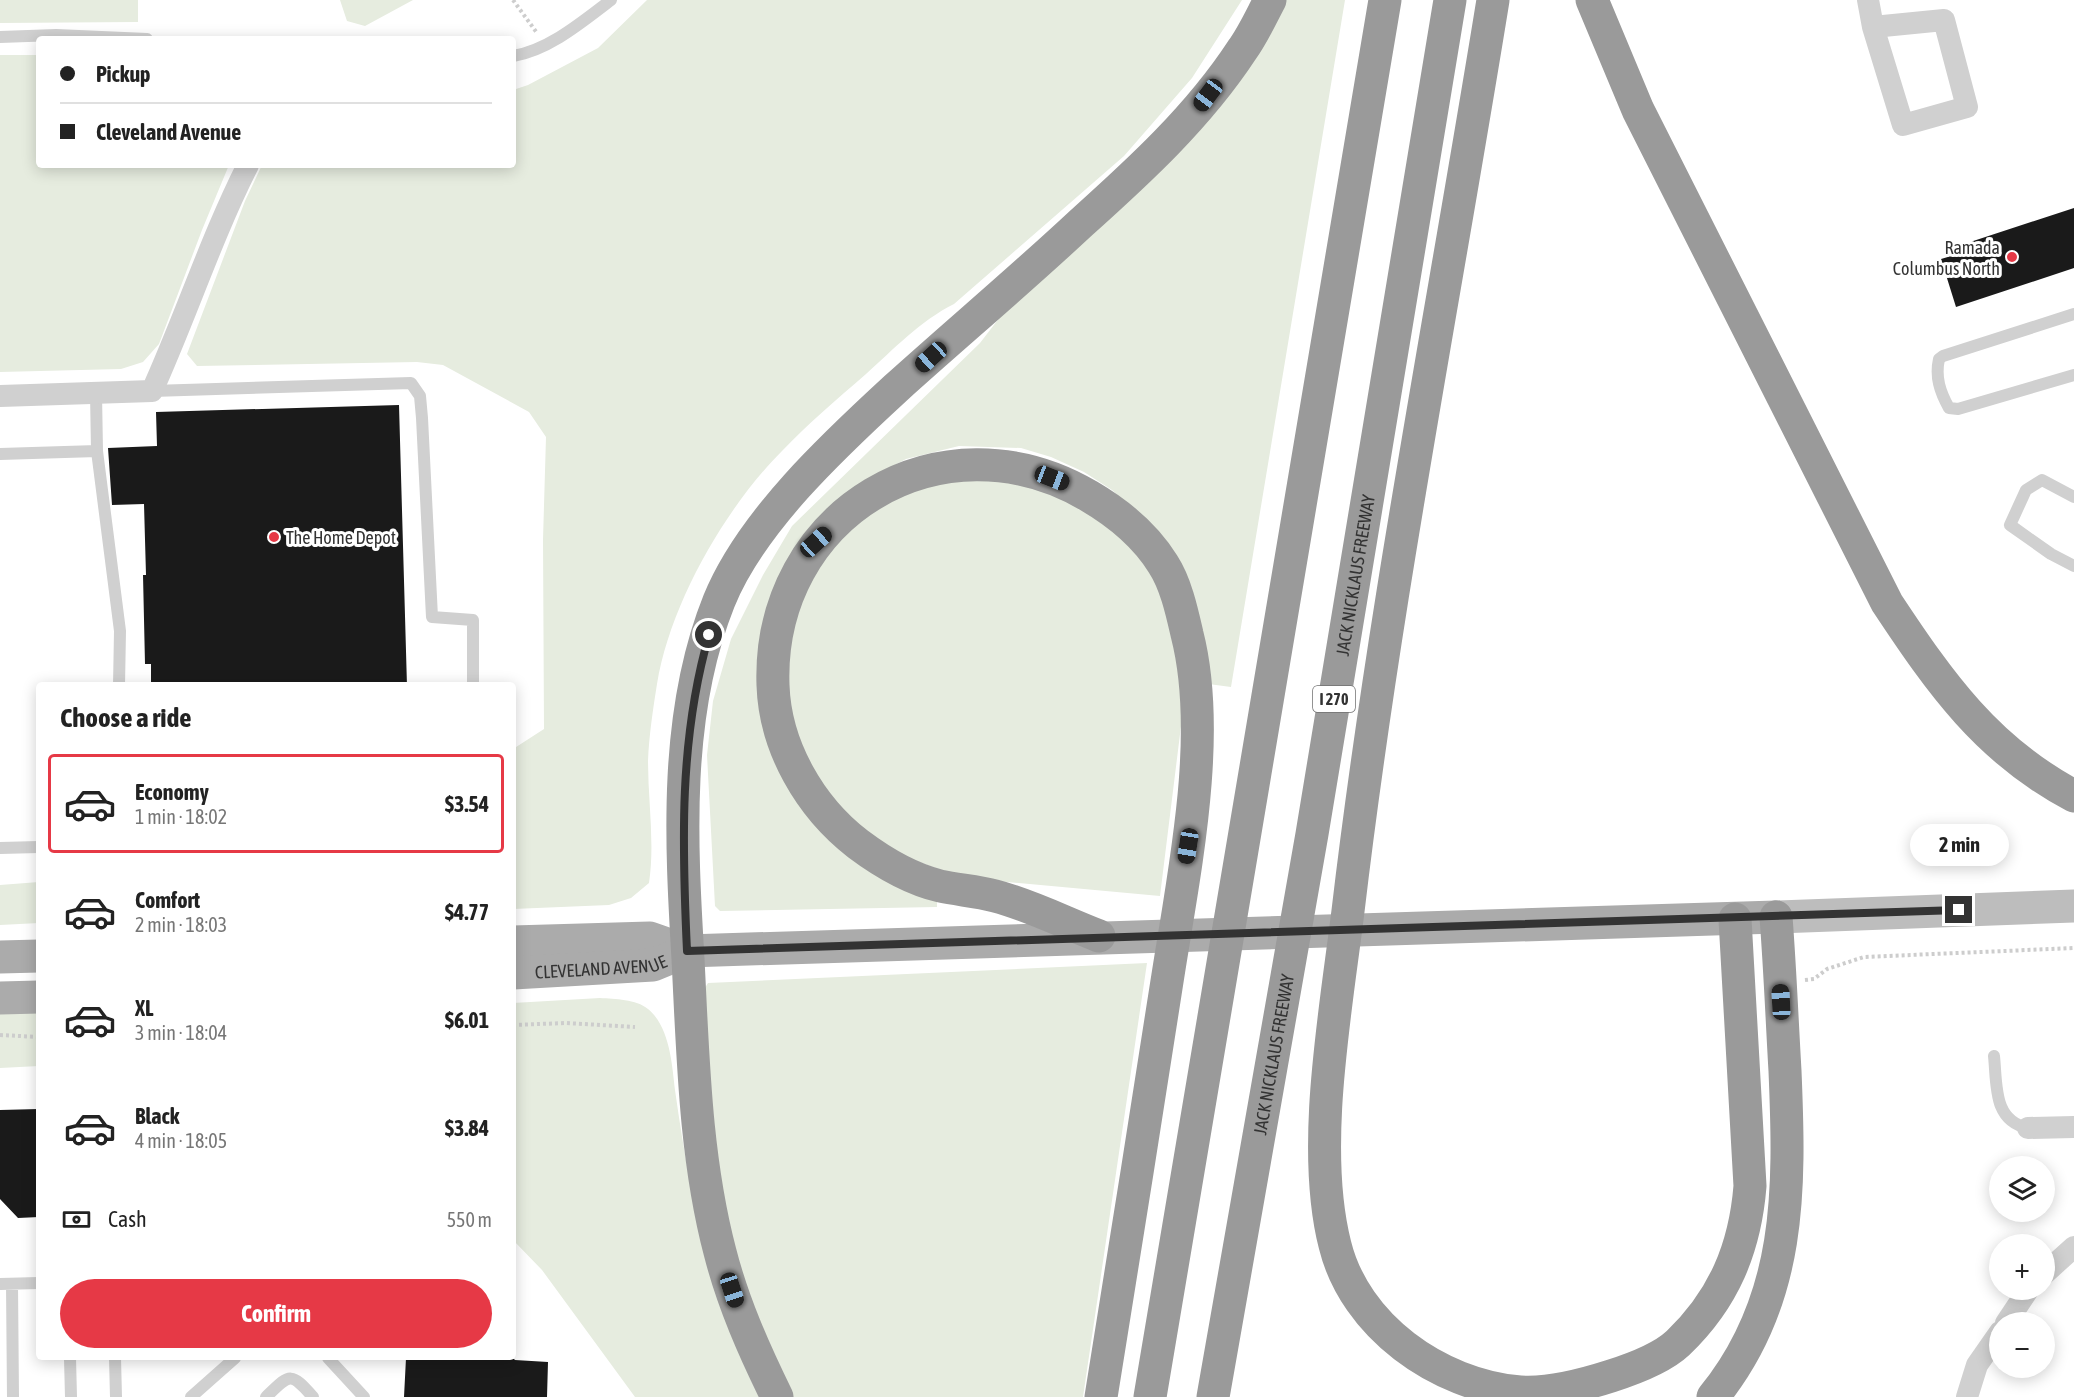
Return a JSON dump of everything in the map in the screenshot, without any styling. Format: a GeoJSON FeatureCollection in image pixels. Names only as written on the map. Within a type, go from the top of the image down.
{"type":"FeatureCollection","features":[{"type":"Feature","properties":{"kind":"highway"},"geometry":{"type":"LineString","coordinates":[[777,1397],[745,1330],[719,1251],[701,1154],[683,872],[684,787],[691,716],[699,670],[719,600],[754,539],[796,486],[852,429],[1140,170],[1196,110],[1243,50],[1270,0]]}},
{"type":"Feature","properties":{"kind":"highway"},"geometry":{"type":"LineString","coordinates":[[1150,1397],[1202,1099],[1304,470],[1385,0]]}},
{"type":"Feature","properties":{"kind":"highway","name":"JACK NICKLAUS FREEWAY"},"geometry":{"type":"LineString","coordinates":[[1213,1397],[1312,834],[1450,0]]}},
{"type":"Feature","properties":{"kind":"highway"},"geometry":{"type":"LineString","coordinates":[[1493,0],[1368,747],[1329,1080],[1325,1150],[1335,1245],[1349,1284],[1372,1318],[1408,1348],[1443,1371],[1488,1386],[1523,1392],[1581,1385],[1626,1371],[1674,1347],[1706,1312],[1736,1260],[1747,1223],[1750,1186],[1735,919]]}},
{"type":"Feature","properties":{"kind":"highway"},"geometry":{"type":"LineString","coordinates":[[1592,0],[1638,110],[1887,603],[1927,663],[1974,722],[2007,752],[2055,786],[2074,796]]}},
{"type":"Feature","properties":{"kind":"highway"},"geometry":{"type":"LineString","coordinates":[[1099,936],[997,896],[934,885],[884,862],[854,841],[823,811],[800,777],[783,743],[774,702],[772,664],[777,625],[790,585],[816,542],[853,507],[895,481],[945,467],[988,465],[1032,471],[1072,486],[1112,509],[1138,532],[1165,566],[1189,640],[1197,712],[1191,822],[1101,1397]]}},
{"type":"Feature","properties":{"kind":"highway"},"geometry":{"type":"LineString","coordinates":[[1713,1397],[1745,1350],[1778,1270],[1786,1217],[1788,1153],[1776,916]]}},
{"type":"Feature","properties":{"kind":"main road","name":"CLEVELAND AVENUE"},"geometry":{"type":"LineString","coordinates":[[516,973],[653,965],[687,951],[1099,936],[1735,919],[2074,906]]}},
{"type":"Feature","properties":{"kind":"main road","name":"CLEVELAND AVENUE"},"geometry":{"type":"LineString","coordinates":[[516,942],[650,938],[687,951]]}},
{"type":"Feature","properties":{"kind":"main road"},"geometry":{"type":"LineString","coordinates":[[0,957],[36,956]]}},
{"type":"Feature","properties":{"kind":"main road"},"geometry":{"type":"LineString","coordinates":[[0,998],[36,997]]}},
{"type":"Feature","properties":{"kind":"street"},"geometry":{"type":"LineString","coordinates":[[1868,0],[1873,27],[1903,125],[1967,107],[1944,20],[1873,27]]}},
{"type":"Feature","properties":{"kind":"street"},"geometry":{"type":"LineString","coordinates":[[0,396],[152,391],[179,332],[223,215],[246,168]]}},
{"type":"Feature","properties":{"kind":"street"},"geometry":{"type":"LineString","coordinates":[[2028,1128],[2074,1126]]}},
{"type":"Feature","properties":{"kind":"street"},"geometry":{"type":"LineString","coordinates":[[2055,1264],[2074,1247]]}},
{"type":"Feature","properties":{"kind":"street"},"geometry":{"type":"LineString","coordinates":[[1967,1397],[1977,1365],[1989,1348]]}},
{"type":"Feature","properties":{"kind":"lane"},"geometry":{"type":"LineString","coordinates":[[516,55],[570,31],[611,0]]}},
{"type":"Feature","properties":{"kind":"lane"},"geometry":{"type":"LineString","coordinates":[[0,37],[79,36]]}},
{"type":"Feature","properties":{"kind":"lane"},"geometry":{"type":"LineString","coordinates":[[2074,314],[1943,356],[1939,359],[1937,371],[1939,387],[1949,408],[1958,409],[2074,375]]}},
{"type":"Feature","properties":{"kind":"lane"},"geometry":{"type":"LineString","coordinates":[[152,391],[411,383],[420,396],[432,617],[473,620],[473,682]]}},
{"type":"Feature","properties":{"kind":"lane"},"geometry":{"type":"LineString","coordinates":[[96,393],[96,451],[120,631],[119,682]]}},
{"type":"Feature","properties":{"kind":"lane"},"geometry":{"type":"LineString","coordinates":[[0,454],[96,451]]}},
{"type":"Feature","properties":{"kind":"lane"},"geometry":{"type":"LineString","coordinates":[[2074,497],[2042,480],[2025,490],[2010,525],[2051,554],[2074,566]]}},
{"type":"Feature","properties":{"kind":"lane"},"geometry":{"type":"LineString","coordinates":[[0,848],[36,847]]}},
{"type":"Feature","properties":{"kind":"lane"},"geometry":{"type":"LineString","coordinates":[[1994,1056],[1998,1099],[2005,1116],[2015,1125],[2028,1128]]}},
{"type":"Feature","properties":{"kind":"lane"},"geometry":{"type":"LineString","coordinates":[[13,1397],[6,1284],[36,1283]]}},
{"type":"Feature","properties":{"kind":"lane"},"geometry":{"type":"LineString","coordinates":[[70,1360],[71,1397]]}},
{"type":"Feature","properties":{"kind":"lane"},"geometry":{"type":"LineString","coordinates":[[115,1360],[116,1397]]}},
{"type":"Feature","properties":{"kind":"lane"},"geometry":{"type":"LineString","coordinates":[[191,1397],[233,1360]]}},
{"type":"Feature","properties":{"kind":"lane"},"geometry":{"type":"LineString","coordinates":[[330,1360],[364,1397]]}},
{"type":"Feature","properties":{"kind":"lane"},"geometry":{"type":"LineString","coordinates":[[266,1397],[286,1378],[292,1377],[296,1378],[313,1397]]}},
{"type":"Feature","properties":{"kind":"path"},"geometry":{"type":"LineString","coordinates":[[513,0],[544,43]]}},
{"type":"Feature","properties":{"kind":"path"},"geometry":{"type":"LineString","coordinates":[[1780,981],[1814,980],[1827,969],[1864,957],[2074,948]]}},
{"type":"Feature","properties":{"kind":"path"},"geometry":{"type":"LineString","coordinates":[[516,1026],[566,1023],[635,1027]]}},
{"type":"Feature","properties":{"kind":"path"},"geometry":{"type":"LineString","coordinates":[[0,1035],[36,1037]]}},
{"type":"Feature","properties":{"kind":"shaded area"},"geometry":{"type":"Polygon","coordinates":[[[0,0],[138,0],[138,22],[0,23],[0,0]]]}},
{"type":"Feature","properties":{"kind":"shaded area"},"geometry":{"type":"Polygon","coordinates":[[[340,0],[413,0],[365,26],[347,21],[340,0]]]}},
{"type":"Feature","properties":{"kind":"shaded area"},"geometry":{"type":"Polygon","coordinates":[[[647,0],[1242,0],[1192,78],[1124,156],[954,304],[908,336],[812,421],[761,474],[740,500],[703,559],[687,590],[664,653],[657,684],[648,761],[651,838],[649,883],[631,898],[609,905],[516,909],[516,747],[544,729],[543,540],[546,437],[529,412],[443,365],[417,362],[197,366],[187,354],[245,201],[261,168],[516,168],[516,89],[598,48],[647,0]]]}},
{"type":"Feature","properties":{"kind":"shaded area"},"geometry":{"type":"Polygon","coordinates":[[[1285,0],[1345,0],[1231,687],[1201,683],[1146,521],[1112,490],[1084,472],[1051,457],[1021,448],[959,446],[906,459],[861,483],[827,509],[797,546],[782,760],[937,896],[937,907],[720,911],[715,906],[707,755],[713,701],[731,639],[763,575],[792,526],[980,343],[1017,295],[1285,0]]]}},
{"type":"Feature","properties":{"kind":"shaded area"},"geometry":{"type":"Polygon","coordinates":[[[0,55],[36,55],[36,168],[228,168],[159,344],[143,362],[121,369],[0,372],[0,55]]]}},
{"type":"Feature","properties":{"kind":"shaded area"},"geometry":{"type":"Polygon","coordinates":[[[1027,470],[1145,553],[1176,634],[1183,710],[1160,896],[996,881],[947,872],[897,854],[859,829],[809,771],[780,694],[806,566],[908,480],[1027,470]]]}},
{"type":"Feature","properties":{"kind":"shaded area"},"geometry":{"type":"Polygon","coordinates":[[[36,882],[36,923],[0,925],[0,885],[36,882]]]}},
{"type":"Feature","properties":{"kind":"shaded area"},"geometry":{"type":"Polygon","coordinates":[[[1147,963],[1083,1397],[783,1397],[727,1251],[701,994],[708,983],[1147,963]]]}},
{"type":"Feature","properties":{"kind":"shaded area"},"geometry":{"type":"Polygon","coordinates":[[[600,998],[625,1000],[638,1003],[648,1009],[661,1026],[669,1047],[688,1169],[715,1285],[742,1360],[759,1397],[635,1397],[542,1270],[516,1243],[516,1003],[600,998]]]}},
{"type":"Feature","properties":{"kind":"shaded area"},"geometry":{"type":"Polygon","coordinates":[[[0,1009],[36,1011],[36,1066],[0,1068],[0,1009]]]}},
{"type":"Feature","properties":{"kind":"building","name":"Ramada Columbus North"},"geometry":{"type":"Polygon","coordinates":[[[2074,208],[2074,268],[1956,307],[1941,259],[1958,254],[1958,246],[2074,208]]]}},
{"type":"Feature","properties":{"kind":"building","name":"The Home Depot"},"geometry":{"type":"Polygon","coordinates":[[[399,405],[407,682],[151,682],[151,664],[145,664],[144,504],[112,505],[108,448],[157,446],[156,412],[399,405]]]}},
{"type":"Feature","properties":{"kind":"building"},"geometry":{"type":"Polygon","coordinates":[[[36,1109],[36,1217],[18,1218],[0,1199],[0,1110],[36,1109]]]}},
{"type":"Feature","properties":{"kind":"building"},"geometry":{"type":"Polygon","coordinates":[[[406,1360],[548,1362],[547,1397],[404,1397],[406,1360]]]}},
{"type":"Feature","properties":{"kind":"place","name":"Ramada Columbus North"},"geometry":{"type":"Point","coordinates":[2012,257]}},
{"type":"Feature","properties":{"kind":"place","name":"The Home Depot"},"geometry":{"type":"Point","coordinates":[274,537]}},
{"type":"Feature","properties":{"kind":"route"},"geometry":{"type":"LineString","coordinates":[[709,635],[699,670],[689,727],[684,787],[683,872],[687,951],[1099,936],[1713,920],[1959,910]]}}]}
